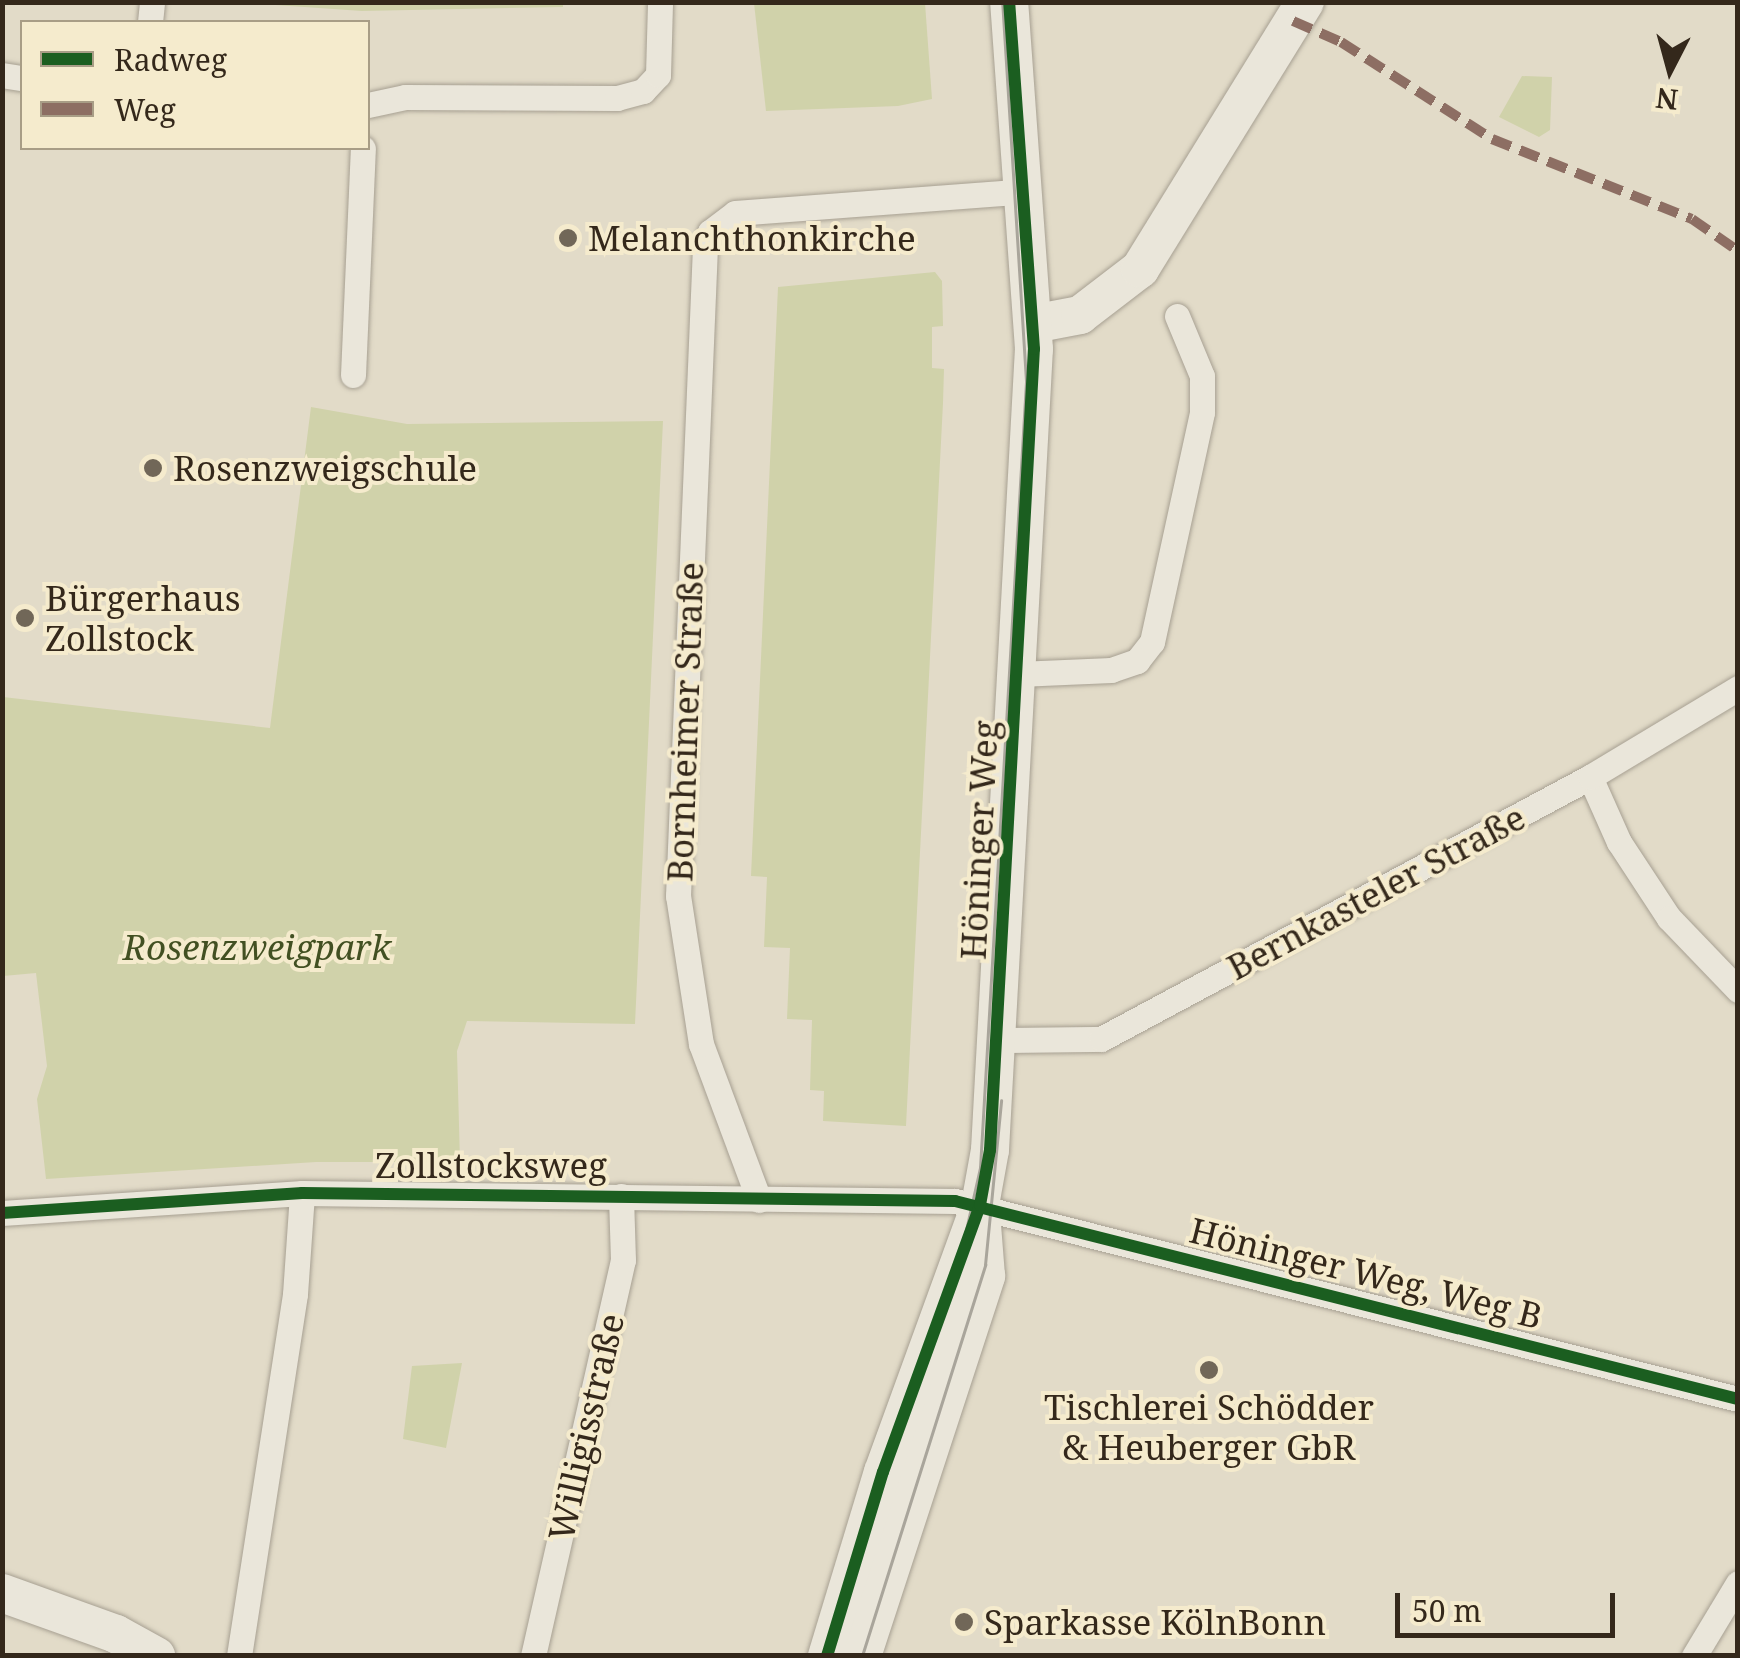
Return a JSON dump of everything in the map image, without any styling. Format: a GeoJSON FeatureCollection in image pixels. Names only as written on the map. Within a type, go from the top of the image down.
{"type":"FeatureCollection","features":[{"type":"Feature","properties":{"kind":"street"},"geometry":{"type":"LineString","coordinates":[[370,106],[404,97],[617,98],[643,91],[658,74],[660,2]]}},
{"type":"Feature","properties":{"kind":"street","name":"Höninger Weg"},"geometry":{"type":"LineString","coordinates":[[862,1656],[986,1276],[980,1206],[998,1040],[1033,324],[1009,2]]}},
{"type":"Feature","properties":{"kind":"street"},"geometry":{"type":"LineString","coordinates":[[1033,324],[1080,315],[1140,269],[1305,2]]}},
{"type":"Feature","properties":{"kind":"street"},"geometry":{"type":"LineString","coordinates":[[352,375],[363,150]]}},
{"type":"Feature","properties":{"kind":"street","name":"Bornheimer Straße"},"geometry":{"type":"LineString","coordinates":[[759,1200],[701,1044],[678,896],[702,280],[710,232],[735,213],[1025,190]]}},
{"type":"Feature","properties":{"kind":"street","name":"Höninger Weg"},"geometry":{"type":"LineString","coordinates":[[1018,674],[1112,670],[1137,661],[1152,642],[1202,412],[1202,376],[1177,316]]}},
{"type":"Feature","properties":{"kind":"street","name":"Bernkasteler Straße"},"geometry":{"type":"LineString","coordinates":[[998,1040],[1101,1039],[1590,777],[1738,688]]}},
{"type":"Feature","properties":{"kind":"street"},"geometry":{"type":"LineString","coordinates":[[1590,777],[1619,842],[1669,918],[1738,990]]}},
{"type":"Feature","properties":{"kind":"street"},"geometry":{"type":"LineString","coordinates":[[239,1656],[295,1294],[302,1193]]}},
{"type":"Feature","properties":{"kind":"street","name":"Zollstocksweg"},"geometry":{"type":"LineString","coordinates":[[2,1213],[302,1193],[621,1196],[980,1206]]}},
{"type":"Feature","properties":{"kind":"street","name":"Willigisstraße"},"geometry":{"type":"LineString","coordinates":[[532,1656],[623,1260],[621,1196]]}},
{"type":"Feature","properties":{"kind":"street","name":"Höninger Weg"},"geometry":{"type":"LineString","coordinates":[[828,1656],[883,1472],[980,1206]]}},
{"type":"Feature","properties":{"kind":"street","name":"Höninger Weg, Weg B"},"geometry":{"type":"LineString","coordinates":[[980,1206],[1738,1399]]}},
{"type":"Feature","properties":{"kind":"street"},"geometry":{"type":"LineString","coordinates":[[1694,1656],[1738,1583]]}},
{"type":"Feature","properties":{"kind":"street"},"geometry":{"type":"LineString","coordinates":[[2,1593],[116,1634],[156,1656]]}},
{"type":"Feature","properties":{"kind":"green space"},"geometry":{"type":"Polygon","coordinates":[[[563,2],[563,7],[362,11],[247,3],[563,2]]]}},
{"type":"Feature","properties":{"kind":"green space"},"geometry":{"type":"Polygon","coordinates":[[[754,3],[925,3],[932,99],[898,106],[766,111],[754,3]]]}},
{"type":"Feature","properties":{"kind":"green space"},"geometry":{"type":"Polygon","coordinates":[[[1522,76],[1552,77],[1550,130],[1539,137],[1499,117],[1522,76]]]}},
{"type":"Feature","properties":{"kind":"green space"},"geometry":{"type":"Polygon","coordinates":[[[935,272],[942,281],[943,326],[932,327],[932,368],[944,369],[943,403],[906,1126],[823,1121],[824,1091],[810,1090],[812,1020],[787,1019],[790,948],[764,947],[767,877],[751,876],[778,287],[935,272]]]}},
{"type":"Feature","properties":{"kind":"green space","name":"Rosenzweigpark"},"geometry":{"type":"Polygon","coordinates":[[[311,407],[407,424],[663,421],[635,1024],[467,1021],[457,1051],[460,1162],[316,1162],[46,1179],[37,1099],[47,1066],[36,973],[3,976],[3,697],[270,728],[311,407]]]}},
{"type":"Feature","properties":{"kind":"green space"},"geometry":{"type":"Polygon","coordinates":[[[462,1363],[446,1448],[403,1439],[412,1366],[462,1363]]]}},
{"type":"Feature","properties":{"kind":"tram line"},"geometry":{"type":"LineString","coordinates":[[827,1656],[883,1472],[957,1270],[980,1168],[1026,381],[1002,2]]}},
{"type":"Feature","properties":{"kind":"tram line"},"geometry":{"type":"LineString","coordinates":[[862,1656],[985,1265],[1001,1101]]}},
{"type":"Feature","properties":{"kind":"marked path"},"geometry":{"type":"LineString","coordinates":[[1293,21],[1341,42],[1492,139],[1692,219],[1738,251]]}},
{"type":"Feature","properties":{"kind":"cycle path"},"geometry":{"type":"LineString","coordinates":[[827,1656],[883,1472],[980,1205],[990,1150],[1034,349],[1009,2]]}},
{"type":"Feature","properties":{"kind":"cycle path"},"geometry":{"type":"LineString","coordinates":[[2,1213],[302,1193],[955,1201],[1738,1399]]}},
{"type":"Feature","properties":{"kind":"place","name":"Melanchthonkirche"},"geometry":{"type":"Point","coordinates":[568,238]}},
{"type":"Feature","properties":{"kind":"place","name":"Rosenzweigschule"},"geometry":{"type":"Point","coordinates":[153,468]}},
{"type":"Feature","properties":{"kind":"place","name":"Bürgerhaus Zollstock"},"geometry":{"type":"Point","coordinates":[25,618]}},
{"type":"Feature","properties":{"kind":"place","name":"Tischlerei Schödder & Heuberger GbR"},"geometry":{"type":"Point","coordinates":[1209,1370]}},
{"type":"Feature","properties":{"kind":"place","name":"Sparkasse KölnBonn"},"geometry":{"type":"Point","coordinates":[964,1622]}}]}
